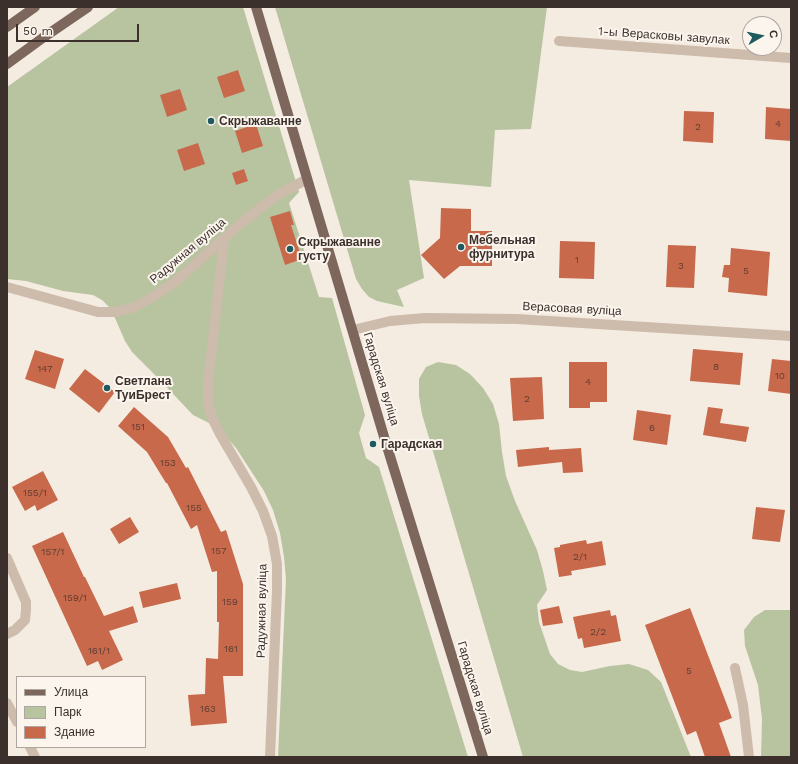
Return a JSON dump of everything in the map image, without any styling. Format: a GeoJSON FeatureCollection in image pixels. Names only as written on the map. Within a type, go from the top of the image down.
{"type":"FeatureCollection","features":[{"type":"Feature","properties":{"kind":"main road"},"geometry":{"type":"LineString","coordinates":[[7,27],[35,7]]}},
{"type":"Feature","properties":{"kind":"main road"},"geometry":{"type":"LineString","coordinates":[[7,64],[88,7]]}},
{"type":"Feature","properties":{"kind":"main road","name":"Гарадская вуліца"},"geometry":{"type":"LineString","coordinates":[[256,7],[483,757]]}},
{"type":"Feature","properties":{"kind":"street"},"geometry":{"type":"LineString","coordinates":[[7,22],[19,17]]}},
{"type":"Feature","properties":{"kind":"street","name":"1-ы Верасковы завулак"},"geometry":{"type":"LineString","coordinates":[[559,42],[791,58]]}},
{"type":"Feature","properties":{"kind":"street","name":"Радужная вуліца"},"geometry":{"type":"LineString","coordinates":[[7,287],[41,295],[80,308],[98,312],[116,312],[135,307],[175,282],[264,205],[278,195],[307,179]]}},
{"type":"Feature","properties":{"kind":"street","name":"Радужная вуліца"},"geometry":{"type":"LineString","coordinates":[[224,239],[208,384],[208,401],[212,418],[263,511],[272,536],[277,564],[270,757]]}},
{"type":"Feature","properties":{"kind":"street","name":"Верасовая вуліца"},"geometry":{"type":"LineString","coordinates":[[353,330],[390,321],[425,318],[517,319],[791,336]]}},
{"type":"Feature","properties":{"kind":"street"},"geometry":{"type":"LineString","coordinates":[[7,558],[26,602],[25,620],[15,630],[7,634]]}},
{"type":"Feature","properties":{"kind":"street"},"geometry":{"type":"LineString","coordinates":[[735,668],[743,705],[749,757]]}},
{"type":"Feature","properties":{"kind":"street"},"geometry":{"type":"LineString","coordinates":[[7,703],[16,720]]}},
{"type":"Feature","properties":{"kind":"street"},"geometry":{"type":"LineString","coordinates":[[30,748],[35,757]]}},
{"type":"Feature","properties":{"kind":"green space"},"geometry":{"type":"Polygon","coordinates":[[[119,7],[243,7],[299,192],[289,203],[319,297],[332,298],[365,415],[359,433],[366,458],[379,467],[468,757],[278,757],[286,579],[280,533],[273,510],[264,491],[236,448],[228,439],[209,423],[193,415],[132,352],[125,341],[110,308],[102,300],[93,295],[63,291],[26,281],[7,279],[7,87],[119,7]]]}},
{"type":"Feature","properties":{"kind":"green space"},"geometry":{"type":"Polygon","coordinates":[[[275,7],[547,7],[531,129],[495,130],[491,187],[409,180],[424,278],[397,290],[404,307],[377,301],[369,297],[356,279],[275,7]]]}},
{"type":"Feature","properties":{"kind":"green space"},"geometry":{"type":"Polygon","coordinates":[[[438,362],[456,365],[470,374],[483,388],[493,404],[499,424],[506,476],[515,501],[537,550],[543,571],[547,590],[537,605],[539,622],[550,654],[558,664],[570,670],[582,672],[610,666],[629,664],[648,670],[661,682],[691,757],[523,757],[422,414],[419,396],[419,379],[426,367],[438,362]]]}},
{"type":"Feature","properties":{"kind":"green space"},"geometry":{"type":"Polygon","coordinates":[[[765,610],[791,610],[791,757],[761,757],[762,719],[758,685],[745,646],[744,630],[754,617],[765,610]]]}},
{"type":"Feature","properties":{"kind":"building"},"geometry":{"type":"Polygon","coordinates":[[[238,70],[245,91],[224,98],[217,77],[238,70]]]}},
{"type":"Feature","properties":{"kind":"building"},"geometry":{"type":"Polygon","coordinates":[[[180,89],[187,110],[167,117],[160,95],[180,89]]]}},
{"type":"Feature","properties":{"kind":"building"},"geometry":{"type":"Polygon","coordinates":[[[766,107],[791,109],[791,141],[765,139],[766,107]]]}},
{"type":"Feature","properties":{"kind":"building"},"geometry":{"type":"Polygon","coordinates":[[[684,111],[714,112],[713,143],[683,141],[684,111]]]}},
{"type":"Feature","properties":{"kind":"building"},"geometry":{"type":"Polygon","coordinates":[[[256,124],[263,146],[242,153],[235,131],[256,124]]]}},
{"type":"Feature","properties":{"kind":"building"},"geometry":{"type":"Polygon","coordinates":[[[198,143],[205,164],[184,171],[177,150],[198,143]]]}},
{"type":"Feature","properties":{"kind":"building"},"geometry":{"type":"Polygon","coordinates":[[[244,169],[248,181],[236,185],[232,173],[244,169]]]}},
{"type":"Feature","properties":{"kind":"building","name":"Мебельная фурнитура"},"geometry":{"type":"Polygon","coordinates":[[[441,208],[471,209],[471,231],[492,231],[492,266],[460,266],[444,279],[421,255],[440,238],[441,208]]]}},
{"type":"Feature","properties":{"kind":"building"},"geometry":{"type":"Polygon","coordinates":[[[290,211],[294,225],[291,225],[302,259],[285,265],[270,217],[290,211]]]}},
{"type":"Feature","properties":{"kind":"building"},"geometry":{"type":"Polygon","coordinates":[[[560,241],[595,242],[594,279],[559,278],[560,241]]]}},
{"type":"Feature","properties":{"kind":"building"},"geometry":{"type":"Polygon","coordinates":[[[668,245],[696,246],[694,288],[666,287],[668,245]]]}},
{"type":"Feature","properties":{"kind":"building"},"geometry":{"type":"Polygon","coordinates":[[[731,248],[770,252],[767,296],[728,292],[729,278],[722,277],[724,265],[730,265],[731,248]]]}},
{"type":"Feature","properties":{"kind":"building"},"geometry":{"type":"Polygon","coordinates":[[[693,349],[743,353],[740,385],[690,381],[693,349]]]}},
{"type":"Feature","properties":{"kind":"building"},"geometry":{"type":"Polygon","coordinates":[[[35,350],[64,359],[55,389],[25,379],[35,350]]]}},
{"type":"Feature","properties":{"kind":"building"},"geometry":{"type":"Polygon","coordinates":[[[772,359],[791,361],[791,394],[768,391],[772,359]]]}},
{"type":"Feature","properties":{"kind":"building"},"geometry":{"type":"Polygon","coordinates":[[[569,362],[607,362],[607,402],[590,402],[590,408],[569,408],[569,362]]]}},
{"type":"Feature","properties":{"kind":"building"},"geometry":{"type":"Polygon","coordinates":[[[85,369],[115,392],[99,413],[69,389],[85,369]]]}},
{"type":"Feature","properties":{"kind":"building"},"geometry":{"type":"Polygon","coordinates":[[[542,377],[544,419],[513,421],[510,378],[542,377]]]}},
{"type":"Feature","properties":{"kind":"building"},"geometry":{"type":"Polygon","coordinates":[[[134,407],[168,437],[186,468],[188,467],[221,532],[226,530],[243,584],[243,676],[223,676],[227,723],[191,726],[188,695],[205,694],[206,658],[218,659],[219,622],[217,622],[217,571],[212,572],[197,525],[191,529],[167,483],[147,452],[118,426],[134,407]]]}},
{"type":"Feature","properties":{"kind":"building"},"geometry":{"type":"Polygon","coordinates":[[[708,407],[723,409],[720,423],[749,427],[746,442],[703,435],[708,407]]]}},
{"type":"Feature","properties":{"kind":"building"},"geometry":{"type":"Polygon","coordinates":[[[637,410],[671,415],[667,445],[633,440],[637,410]]]}},
{"type":"Feature","properties":{"kind":"building"},"geometry":{"type":"Polygon","coordinates":[[[549,447],[549,450],[581,448],[583,472],[563,473],[562,462],[518,467],[516,450],[549,447]]]}},
{"type":"Feature","properties":{"kind":"building"},"geometry":{"type":"Polygon","coordinates":[[[43,471],[58,500],[37,511],[35,505],[25,511],[12,487],[43,471]]]}},
{"type":"Feature","properties":{"kind":"building"},"geometry":{"type":"Polygon","coordinates":[[[756,507],[785,510],[780,542],[752,539],[756,507]]]}},
{"type":"Feature","properties":{"kind":"building"},"geometry":{"type":"Polygon","coordinates":[[[130,517],[139,532],[119,544],[110,529],[130,517]]]}},
{"type":"Feature","properties":{"kind":"building"},"geometry":{"type":"Polygon","coordinates":[[[63,532],[104,616],[133,606],[138,622],[109,631],[123,660],[102,670],[98,661],[87,666],[32,546],[63,532]]]}},
{"type":"Feature","properties":{"kind":"building"},"geometry":{"type":"Polygon","coordinates":[[[586,540],[587,544],[602,541],[606,565],[571,571],[572,575],[559,577],[554,548],[560,547],[560,545],[586,540]]]}},
{"type":"Feature","properties":{"kind":"building"},"geometry":{"type":"Polygon","coordinates":[[[177,583],[181,599],[143,608],[139,592],[177,583]]]}},
{"type":"Feature","properties":{"kind":"building"},"geometry":{"type":"Polygon","coordinates":[[[559,606],[563,623],[543,626],[540,610],[559,606]]]}},
{"type":"Feature","properties":{"kind":"building"},"geometry":{"type":"Polygon","coordinates":[[[690,608],[732,718],[719,723],[731,757],[705,757],[696,731],[687,735],[645,625],[690,608]]]}},
{"type":"Feature","properties":{"kind":"building"},"geometry":{"type":"Polygon","coordinates":[[[610,610],[611,616],[616,615],[621,641],[584,648],[582,638],[578,639],[573,617],[610,610]]]}},
{"type":"Feature","properties":{"kind":"place","name":"Скрыжаванне"},"geometry":{"type":"Point","coordinates":[211,121]}},
{"type":"Feature","properties":{"kind":"place","name":"Мебельная фурнитура"},"geometry":{"type":"Point","coordinates":[461,247]}},
{"type":"Feature","properties":{"kind":"place","name":"Скрыжаванне густу"},"geometry":{"type":"Point","coordinates":[290,249]}},
{"type":"Feature","properties":{"kind":"place","name":"Светлана ТуиБрест"},"geometry":{"type":"Point","coordinates":[107,388]}},
{"type":"Feature","properties":{"kind":"place","name":"Гарадская"},"geometry":{"type":"Point","coordinates":[373,444]}}]}
